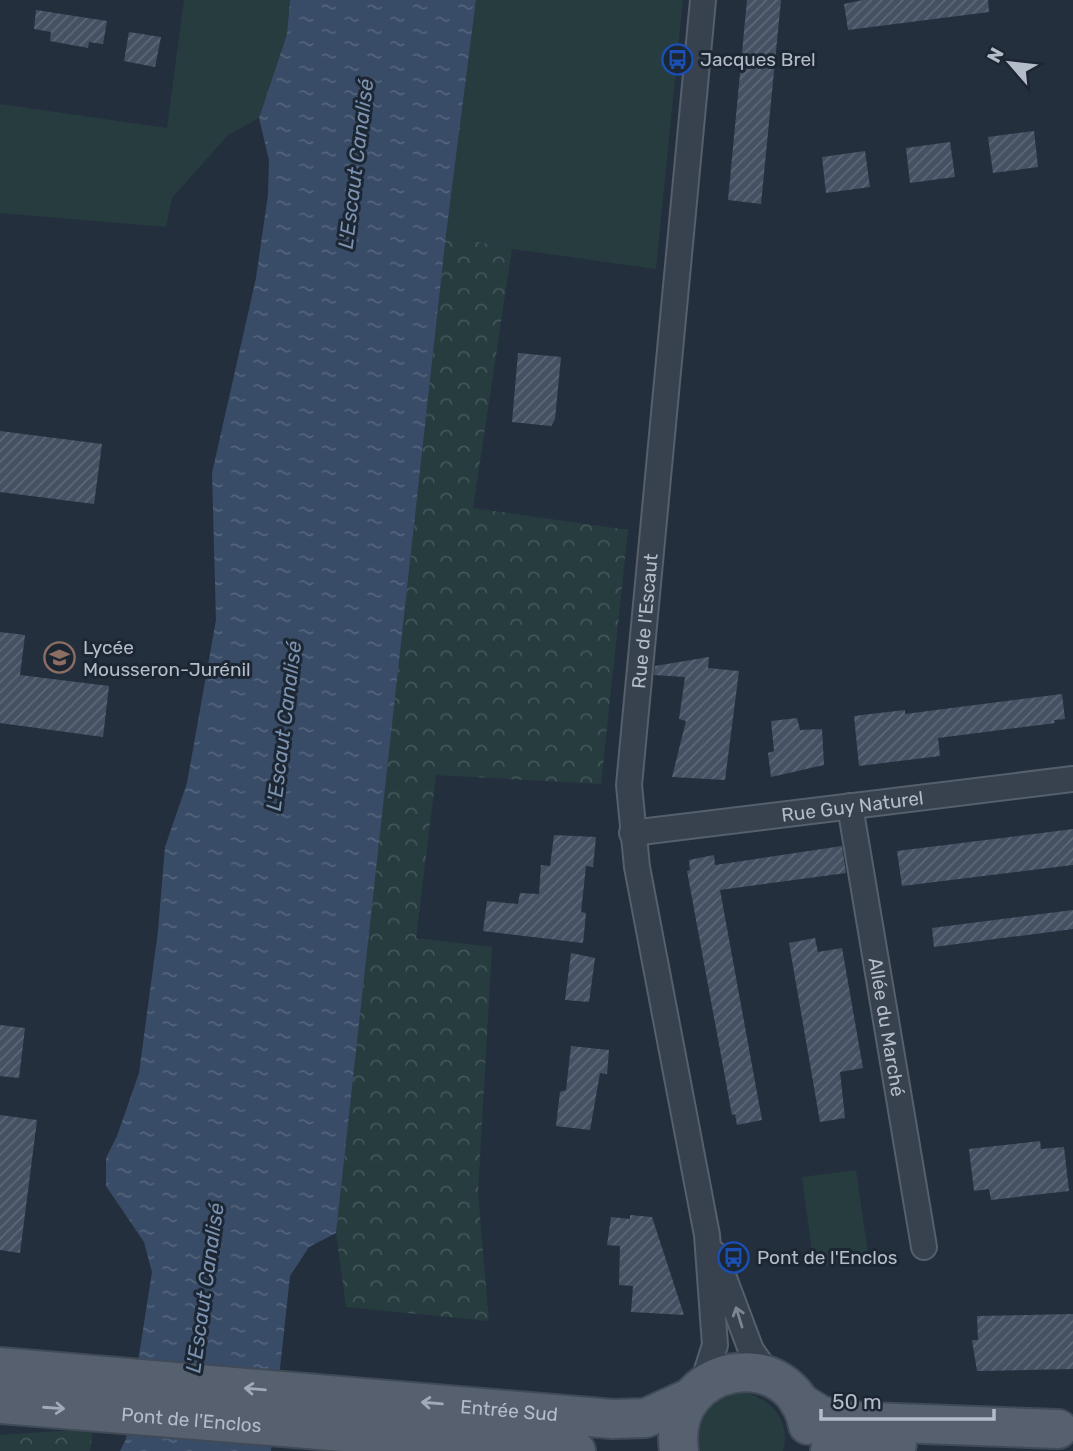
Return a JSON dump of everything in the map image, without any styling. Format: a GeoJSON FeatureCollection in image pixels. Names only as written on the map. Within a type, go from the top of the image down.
{"type":"FeatureCollection","features":[{"type":"Feature","properties":{"kind":"main road","name":"Pont de l'Enclos"},"geometry":{"type":"LineString","coordinates":[[0,1367],[93,1375],[320,1412]]}},
{"type":"Feature","properties":{"kind":"main road","name":"Entrée Sud"},"geometry":{"type":"LineString","coordinates":[[320,1412],[627,1419],[657,1415],[718,1377],[735,1372],[770,1377]]}},
{"type":"Feature","properties":{"kind":"main road"},"geometry":{"type":"LineString","coordinates":[[770,1377],[790,1390],[799,1402],[809,1429],[808,1451]]}},
{"type":"Feature","properties":{"kind":"main road"},"geometry":{"type":"LineString","coordinates":[[679,1451],[679,1423],[697,1391]]}},
{"type":"Feature","properties":{"kind":"main road"},"geometry":{"type":"LineString","coordinates":[[799,1402],[832,1419],[948,1423],[1064,1436]]}},
{"type":"Feature","properties":{"kind":"main road","name":"Pont de l'Enclos"},"geometry":{"type":"LineString","coordinates":[[0,1404],[107,1411],[320,1412]]}},
{"type":"Feature","properties":{"kind":"main road","name":"Entrée Sud"},"geometry":{"type":"LineString","coordinates":[[320,1412],[576,1451]]}},
{"type":"Feature","properties":{"kind":"main road"},"geometry":{"type":"LineString","coordinates":[[830,1451],[858,1446],[1064,1436]]}},
{"type":"Feature","properties":{"kind":"street","name":"Rue de l'Escaut"},"geometry":{"type":"LineString","coordinates":[[697,1391],[715,1345],[707,1235],[632,833],[630,767],[704,0]]}},
{"type":"Feature","properties":{"kind":"street","name":"Rue Guy Naturel"},"geometry":{"type":"LineString","coordinates":[[632,833],[1073,779]]}},
{"type":"Feature","properties":{"kind":"street","name":"Allée du Marché"},"geometry":{"type":"LineString","coordinates":[[850,806],[924,1247]]}},
{"type":"Feature","properties":{"kind":"street","name":"Rue de l'Escaut"},"geometry":{"type":"LineString","coordinates":[[707,1235],[728,1283],[751,1350],[770,1377]]}},
{"type":"Feature","properties":{"kind":"green space"},"geometry":{"type":"Polygon","coordinates":[[[184,0],[290,0],[287,34],[259,118],[228,135],[172,198],[166,227],[0,213],[0,104],[167,128],[184,0]]]}},
{"type":"Feature","properties":{"kind":"green space"},"geometry":{"type":"Polygon","coordinates":[[[476,0],[683,0],[656,269],[512,249],[446,235],[476,0]]]}},
{"type":"Feature","properties":{"kind":"green space"},"geometry":{"type":"Polygon","coordinates":[[[446,235],[512,249],[473,508],[628,530],[601,784],[436,775],[416,938],[492,947],[478,1193],[489,1321],[346,1307],[336,1233],[446,235]]]}},
{"type":"Feature","properties":{"kind":"green space"},"geometry":{"type":"Polygon","coordinates":[[[856,1170],[869,1260],[814,1267],[802,1177],[856,1170]]]}},
{"type":"Feature","properties":{"kind":"green space"},"geometry":{"type":"Polygon","coordinates":[[[745,1393],[764,1401],[778,1413],[784,1431],[783,1451],[700,1451],[699,1429],[708,1411],[723,1398],[745,1393]]]}},
{"type":"Feature","properties":{"kind":"green space"},"geometry":{"type":"Polygon","coordinates":[[[93,1429],[90,1451],[0,1451],[0,1435],[93,1429]]]}},
{"type":"Feature","properties":{"kind":"water","name":"L'Escaut Canalisé"},"geometry":{"type":"Polygon","coordinates":[[[290,0],[476,0],[446,235],[336,1233],[309,1247],[290,1276],[271,1451],[120,1451],[126,1439],[152,1272],[144,1242],[106,1186],[106,1158],[117,1136],[139,1073],[158,931],[165,847],[187,783],[216,620],[212,473],[256,278],[268,195],[269,160],[259,118],[287,34],[290,0]]]}},
{"type":"Feature","properties":{"kind":"building"},"geometry":{"type":"Polygon","coordinates":[[[747,0],[781,0],[761,204],[728,200],[747,0]]]}},
{"type":"Feature","properties":{"kind":"building"},"geometry":{"type":"Polygon","coordinates":[[[863,0],[988,0],[989,12],[848,30],[844,4],[863,0]]]}},
{"type":"Feature","properties":{"kind":"building"},"geometry":{"type":"Polygon","coordinates":[[[36,10],[107,21],[103,44],[89,42],[88,48],[50,41],[51,32],[34,29],[36,10]]]}},
{"type":"Feature","properties":{"kind":"building"},"geometry":{"type":"Polygon","coordinates":[[[129,32],[161,37],[155,67],[124,61],[129,32]]]}},
{"type":"Feature","properties":{"kind":"building"},"geometry":{"type":"Polygon","coordinates":[[[1034,131],[1038,167],[993,173],[988,137],[1034,131]]]}},
{"type":"Feature","properties":{"kind":"building"},"geometry":{"type":"Polygon","coordinates":[[[950,142],[955,177],[910,183],[906,148],[950,142]]]}},
{"type":"Feature","properties":{"kind":"building"},"geometry":{"type":"Polygon","coordinates":[[[865,151],[870,187],[826,193],[822,157],[865,151]]]}},
{"type":"Feature","properties":{"kind":"building"},"geometry":{"type":"Polygon","coordinates":[[[518,353],[561,357],[555,419],[551,426],[512,422],[518,353]]]}},
{"type":"Feature","properties":{"kind":"building"},"geometry":{"type":"Polygon","coordinates":[[[0,431],[102,444],[94,504],[0,492],[0,431]]]}},
{"type":"Feature","properties":{"kind":"building"},"geometry":{"type":"Polygon","coordinates":[[[0,632],[25,635],[20,675],[109,686],[103,737],[0,723],[0,632]]]}},
{"type":"Feature","properties":{"kind":"building"},"geometry":{"type":"Polygon","coordinates":[[[709,657],[708,668],[739,671],[725,780],[672,777],[686,721],[679,719],[685,677],[654,675],[655,666],[709,657]]]}},
{"type":"Feature","properties":{"kind":"building"},"geometry":{"type":"Polygon","coordinates":[[[1062,694],[1065,719],[1054,720],[1055,723],[938,738],[940,756],[859,766],[854,716],[905,710],[905,714],[1062,694]]]}},
{"type":"Feature","properties":{"kind":"building"},"geometry":{"type":"Polygon","coordinates":[[[797,718],[800,730],[822,729],[824,765],[771,777],[768,753],[774,751],[771,721],[797,718]]]}},
{"type":"Feature","properties":{"kind":"building"},"geometry":{"type":"Polygon","coordinates":[[[1073,829],[1073,865],[902,886],[897,851],[1073,829]]]}},
{"type":"Feature","properties":{"kind":"building"},"geometry":{"type":"Polygon","coordinates":[[[554,835],[596,837],[593,867],[586,866],[581,912],[586,913],[583,943],[483,931],[487,901],[518,904],[520,893],[539,894],[541,865],[550,866],[554,835]]]}},
{"type":"Feature","properties":{"kind":"building"},"geometry":{"type":"Polygon","coordinates":[[[842,846],[846,873],[720,890],[762,1120],[737,1125],[735,1114],[732,1115],[687,871],[690,870],[689,860],[714,855],[715,865],[842,846]]]}},
{"type":"Feature","properties":{"kind":"building"},"geometry":{"type":"Polygon","coordinates":[[[1073,910],[1073,929],[934,947],[932,928],[1073,910]]]}},
{"type":"Feature","properties":{"kind":"building"},"geometry":{"type":"Polygon","coordinates":[[[815,938],[818,952],[842,948],[863,1068],[840,1072],[845,1118],[820,1122],[789,943],[815,938]]]}},
{"type":"Feature","properties":{"kind":"building"},"geometry":{"type":"Polygon","coordinates":[[[571,953],[595,958],[589,1002],[565,1000],[571,953]]]}},
{"type":"Feature","properties":{"kind":"building"},"geometry":{"type":"Polygon","coordinates":[[[0,1025],[25,1028],[19,1078],[0,1076],[0,1025]]]}},
{"type":"Feature","properties":{"kind":"building"},"geometry":{"type":"Polygon","coordinates":[[[571,1046],[609,1050],[607,1074],[600,1073],[590,1130],[556,1126],[560,1092],[566,1090],[571,1046]]]}},
{"type":"Feature","properties":{"kind":"building"},"geometry":{"type":"Polygon","coordinates":[[[0,1115],[37,1120],[20,1253],[0,1250],[0,1115]]]}},
{"type":"Feature","properties":{"kind":"building"},"geometry":{"type":"Polygon","coordinates":[[[1040,1141],[1041,1149],[1064,1147],[1069,1191],[991,1200],[989,1189],[974,1191],[969,1149],[1040,1141]]]}},
{"type":"Feature","properties":{"kind":"building"},"geometry":{"type":"Polygon","coordinates":[[[630,1215],[652,1217],[684,1315],[631,1312],[633,1286],[619,1285],[620,1246],[607,1245],[611,1217],[630,1219],[630,1215]]]}},
{"type":"Feature","properties":{"kind":"building"},"geometry":{"type":"Polygon","coordinates":[[[1073,1314],[1073,1369],[977,1371],[972,1340],[978,1340],[977,1316],[1073,1314]]]}},
{"type":"Feature","properties":{"kind":"place","name":"Jacques Brel"},"geometry":{"type":"Point","coordinates":[677,59]}},
{"type":"Feature","properties":{"kind":"place","name":"Lycée Mousseron-Jurénil"},"geometry":{"type":"Point","coordinates":[60,658]}},
{"type":"Feature","properties":{"kind":"place","name":"Pont de l'Enclos"},"geometry":{"type":"Point","coordinates":[734,1257]}}]}
